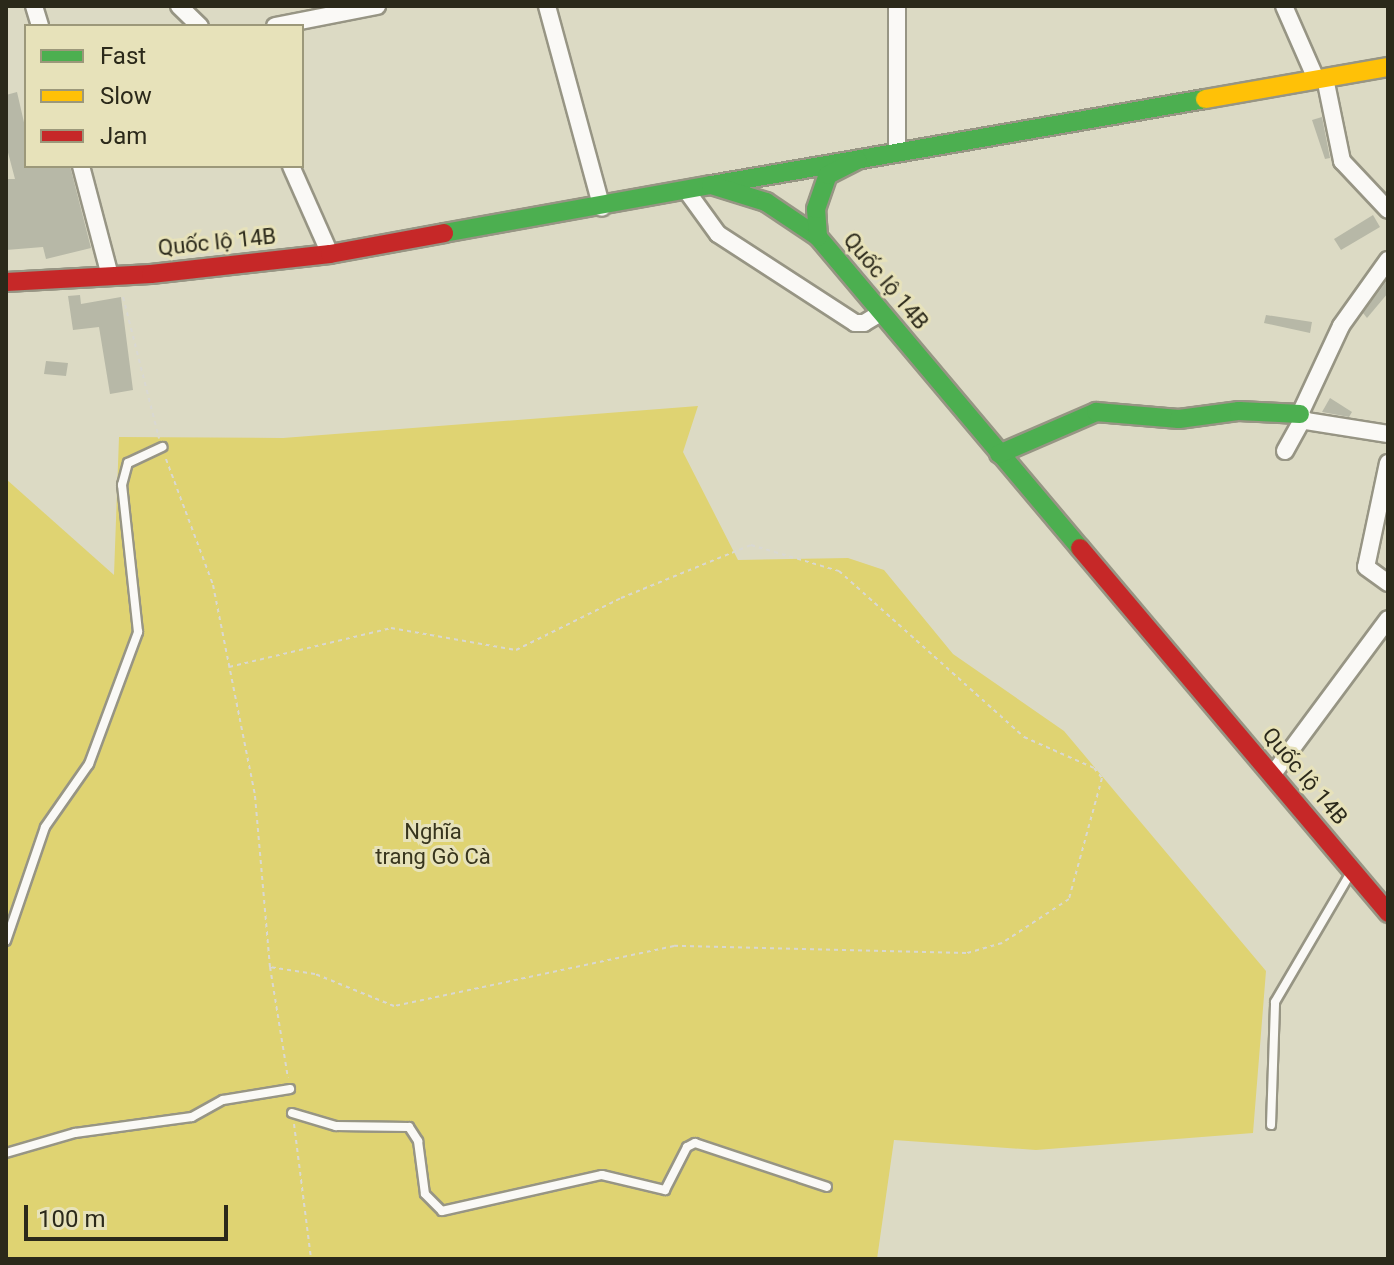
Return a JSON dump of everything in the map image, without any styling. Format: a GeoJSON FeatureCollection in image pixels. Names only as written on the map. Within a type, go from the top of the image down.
{"type":"FeatureCollection","features":[{"type":"Feature","properties":{"kind":"main road"},"geometry":{"type":"LineString","coordinates":[[711,185],[1388,67]]}},
{"type":"Feature","properties":{"kind":"main road"},"geometry":{"type":"LineString","coordinates":[[818,237],[816,209],[828,175],[857,160]]}},
{"type":"Feature","properties":{"kind":"main road","name":"Quốc lộ 14B"},"geometry":{"type":"LineString","coordinates":[[6,282],[114,276],[330,254],[602,208],[711,185],[766,202],[818,237],[1388,913]]}},
{"type":"Feature","properties":{"kind":"main road"},"geometry":{"type":"LineString","coordinates":[[999,454],[1096,412],[1179,419],[1239,411],[1301,417]]}},
{"type":"Feature","properties":{"kind":"street"},"geometry":{"type":"LineString","coordinates":[[179,6],[198,24]]}},
{"type":"Feature","properties":{"kind":"street"},"geometry":{"type":"LineString","coordinates":[[285,24],[377,6]]}},
{"type":"Feature","properties":{"kind":"street"},"geometry":{"type":"LineString","coordinates":[[547,6],[602,208]]}},
{"type":"Feature","properties":{"kind":"street"},"geometry":{"type":"LineString","coordinates":[[897,6],[897,153]]}},
{"type":"Feature","properties":{"kind":"street"},"geometry":{"type":"LineString","coordinates":[[1284,6],[1321,78],[1342,161],[1388,210]]}},
{"type":"Feature","properties":{"kind":"street"},"geometry":{"type":"LineString","coordinates":[[82,168],[114,276]]}},
{"type":"Feature","properties":{"kind":"street"},"geometry":{"type":"LineString","coordinates":[[292,168],[330,254]]}},
{"type":"Feature","properties":{"kind":"street"},"geometry":{"type":"LineString","coordinates":[[686,190],[718,234],[855,323],[864,323],[882,312]]}},
{"type":"Feature","properties":{"kind":"street"},"geometry":{"type":"LineString","coordinates":[[1285,451],[1341,326],[1388,260]]}},
{"type":"Feature","properties":{"kind":"street"},"geometry":{"type":"LineString","coordinates":[[1301,417],[1388,434]]}},
{"type":"Feature","properties":{"kind":"street"},"geometry":{"type":"LineString","coordinates":[[1388,463],[1366,567],[1388,583]]}},
{"type":"Feature","properties":{"kind":"street"},"geometry":{"type":"LineString","coordinates":[[1273,774],[1388,619]]}},
{"type":"Feature","properties":{"kind":"lane"},"geometry":{"type":"LineString","coordinates":[[6,941],[45,827],[89,764],[138,632],[122,485],[128,463],[162,447]]}},
{"type":"Feature","properties":{"kind":"lane"},"geometry":{"type":"LineString","coordinates":[[1271,1125],[1275,1002],[1283,980],[1352,870]]}},
{"type":"Feature","properties":{"kind":"lane"},"geometry":{"type":"LineString","coordinates":[[6,1153],[75,1133],[192,1117],[223,1100],[290,1089]]}},
{"type":"Feature","properties":{"kind":"lane"},"geometry":{"type":"LineString","coordinates":[[292,1113],[336,1126],[409,1127],[418,1141],[425,1194],[442,1211],[602,1175],[665,1190],[691,1144],[827,1187]]}},
{"type":"Feature","properties":{"kind":"path"},"geometry":{"type":"LineString","coordinates":[[114,276],[162,447],[213,585],[255,796],[270,967],[290,1089]]}},
{"type":"Feature","properties":{"kind":"path"},"geometry":{"type":"LineString","coordinates":[[229,667],[391,628],[516,650],[621,598],[751,545],[839,571],[1024,737],[1094,768],[1102,778],[1069,899],[1002,943],[966,953],[674,946],[394,1006],[315,974],[270,967]]}},
{"type":"Feature","properties":{"kind":"path"},"geometry":{"type":"LineString","coordinates":[[292,1113],[311,1259]]}},
{"type":"Feature","properties":{"kind":"green space","name":"Nghĩa trang Gò Cà"},"geometry":{"type":"Polygon","coordinates":[[[698,406],[683,452],[738,560],[848,558],[884,570],[953,654],[1064,731],[1266,971],[1253,1133],[1036,1150],[894,1140],[877,1259],[6,1259],[6,479],[114,575],[119,437],[283,438],[698,406]]]}},
{"type":"Feature","properties":{"kind":"building"},"geometry":{"type":"Polygon","coordinates":[[[17,92],[24,122],[24,168],[71,168],[91,248],[46,259],[43,247],[6,250],[6,179],[15,179],[6,145],[6,95],[17,92]]]}},
{"type":"Feature","properties":{"kind":"building"},"geometry":{"type":"Polygon","coordinates":[[[1322,117],[1330,158],[1325,159],[1312,120],[1322,117]]]}},
{"type":"Feature","properties":{"kind":"building"},"geometry":{"type":"Polygon","coordinates":[[[1373,215],[1380,227],[1341,250],[1334,239],[1373,215]]]}},
{"type":"Feature","properties":{"kind":"building"},"geometry":{"type":"Polygon","coordinates":[[[1388,279],[1388,293],[1367,318],[1363,313],[1388,279]]]}},
{"type":"Feature","properties":{"kind":"building"},"geometry":{"type":"Polygon","coordinates":[[[80,295],[81,304],[121,297],[133,390],[110,394],[99,327],[73,330],[68,296],[80,295]]]}},
{"type":"Feature","properties":{"kind":"building"},"geometry":{"type":"Polygon","coordinates":[[[1266,315],[1312,322],[1310,333],[1264,323],[1266,315]]]}},
{"type":"Feature","properties":{"kind":"building"},"geometry":{"type":"Polygon","coordinates":[[[46,361],[68,363],[66,376],[44,374],[46,361]]]}},
{"type":"Feature","properties":{"kind":"building"},"geometry":{"type":"Polygon","coordinates":[[[1330,398],[1352,412],[1349,417],[1322,412],[1330,398]]]}},
{"type":"Feature","properties":{"kind":"traffic: fast"},"geometry":{"type":"LineString","coordinates":[[712,185],[1205,99]]}},
{"type":"Feature","properties":{"kind":"traffic: fast"},"geometry":{"type":"LineString","coordinates":[[818,237],[816,209],[828,175],[857,160]]}},
{"type":"Feature","properties":{"kind":"traffic: fast"},"geometry":{"type":"LineString","coordinates":[[444,233],[711,185],[766,202],[818,237],[1080,548]]}},
{"type":"Feature","properties":{"kind":"traffic: fast"},"geometry":{"type":"LineString","coordinates":[[999,454],[1096,412],[1179,419],[1239,411],[1300,414]]}},
{"type":"Feature","properties":{"kind":"traffic: slow"},"geometry":{"type":"LineString","coordinates":[[1205,99],[1388,67]]}},
{"type":"Feature","properties":{"kind":"traffic: jam"},"geometry":{"type":"LineString","coordinates":[[6,282],[151,274],[330,254],[444,233]]}},
{"type":"Feature","properties":{"kind":"traffic: jam"},"geometry":{"type":"LineString","coordinates":[[1080,548],[1388,913]]}}]}
